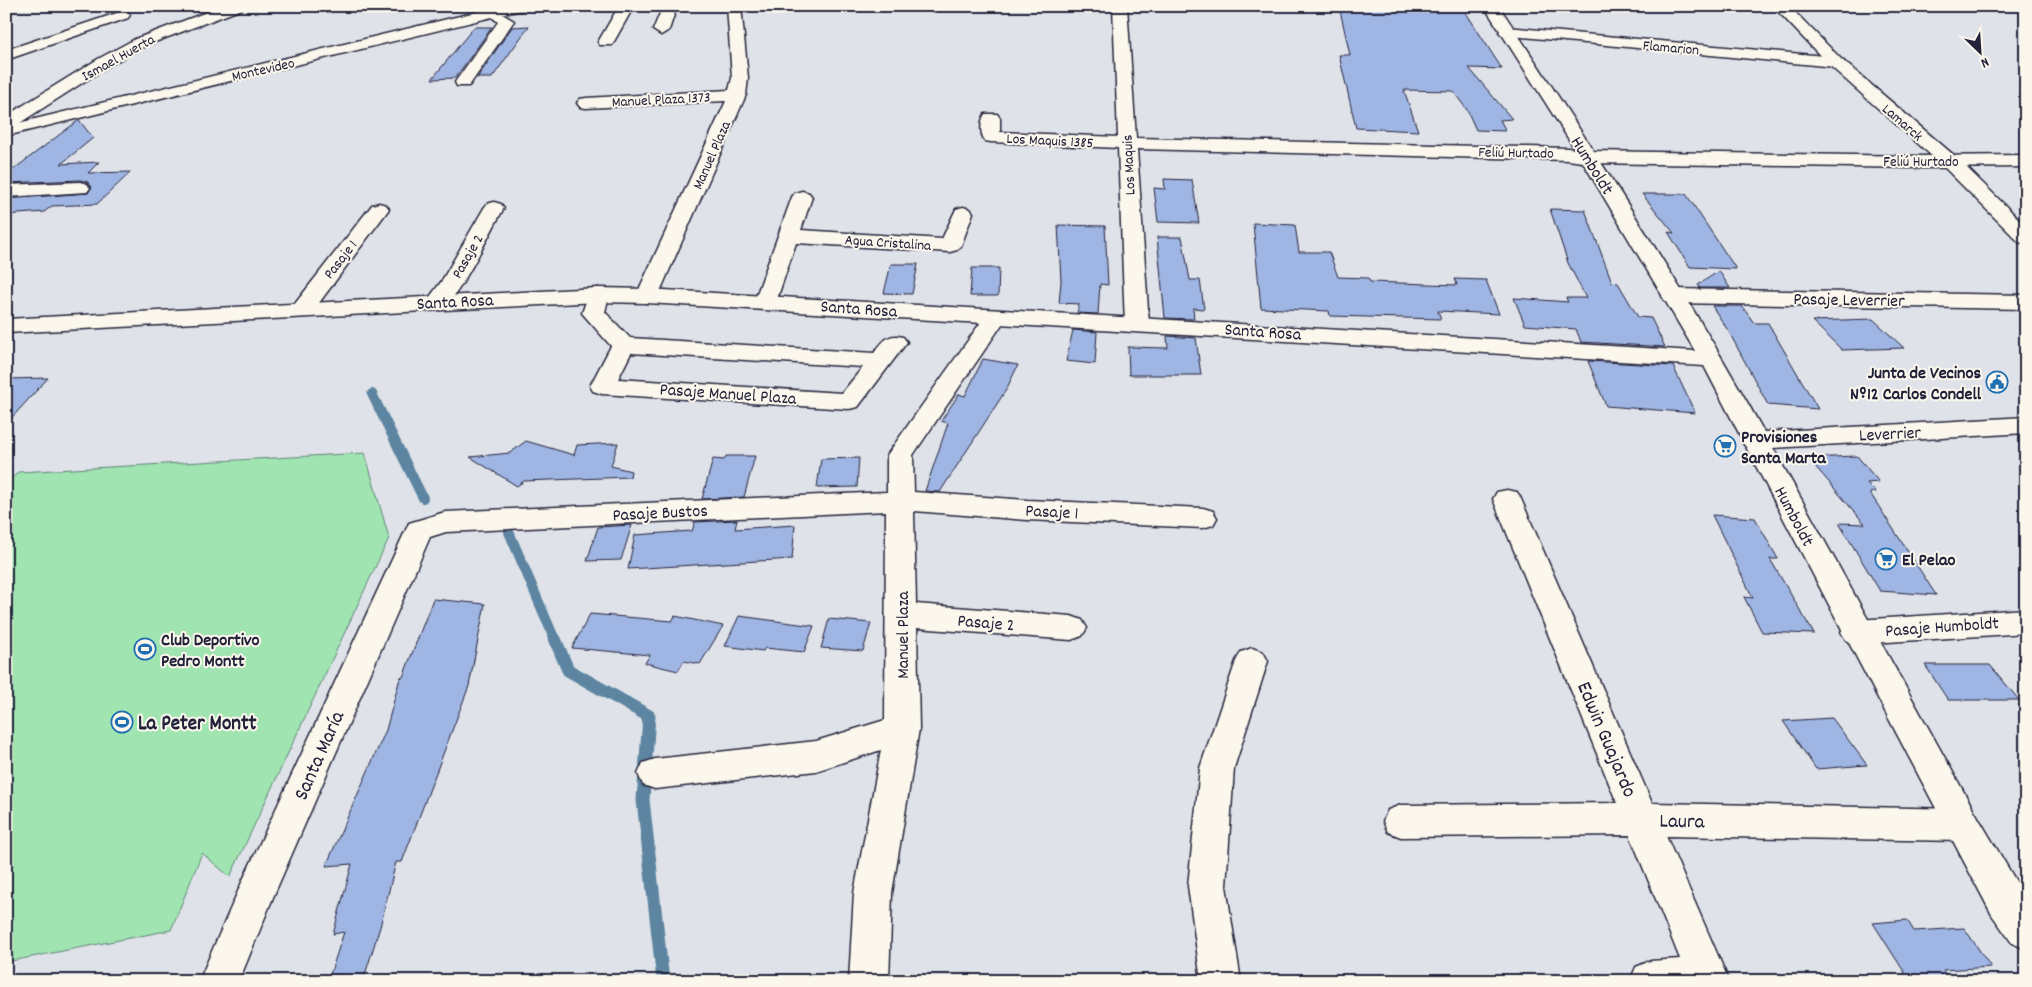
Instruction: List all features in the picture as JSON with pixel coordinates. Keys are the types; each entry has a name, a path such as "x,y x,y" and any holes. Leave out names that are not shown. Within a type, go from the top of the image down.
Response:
{"street":[{"name":"Ismael Huerta","path":"6,124 104,62 140,42 237,6"},
{"name":"Montevideo","path":"6,131 520,6"},
{"path":"606,42 627,6"},
{"path":"661,30 670,6"},
{"name":"Manuel Plaza","path":"647,296 737,95 740,78 734,6"},
{"name":"Los Maquis","path":"1120,6 1137,324"},
{"name":"Humboldt","path":"1491,6 1589,157 1712,359 1857,632 1963,825 2019,911"},
{"name":"Lamarck","path":"1780,6 1835,62 1949,161 2026,238"},
{"path":"463,82 506,21 494,13"},
{"path":"6,55 123,15"},
{"name":"Flamarion","path":"1507,32 1835,62"},
{"name":"Manuel Plaza 1373","path":"586,103 737,95"},
{"name":"Los Maquis 1385","path":"991,118 991,137 1126,143"},
{"name":"Feliú Hurtado","path":"1126,143 1568,154 1589,157 2026,161"},
{"path":"6,191 80,188"},
{"path":"765,302 790,236 802,197"},
{"name":"Pasaje 2","path":"437,302 451,284 494,208"},
{"name":"Pasaje 1","path":"302,310 379,209"},
{"name":"Agua Cristalina","path":"790,236 950,246 963,214"},
{"path":"598,295 593,313 623,345 880,361"},
{"name":"Santa Rosa","path":"6,326 598,295 765,302 1712,359"},
{"name":"Pasaje Leverrier","path":"1673,296 2026,302"},
{"name":"Manuel Plaza","path":"869,981 873,892 902,729 902,501 900,455 996,317"},
{"name":"Pasaje Manuel Plaza","path":"623,345 602,386 849,401 896,342"},
{"name":"Leverrier","path":"1754,440 2026,424"},
{"name":"Edwin Guajardo","path":"1507,498 1708,980"},
{"name":"Pasaje 1","path":"902,501 1028,510 1203,518"},
{"name":"Pasaje Bustos","path":"419,530 445,522 902,501"},
{"name":"Santa María","path":"219,981 255,895 419,530"},
{"name":"Pasaje 2","path":"902,615 1071,628"},
{"name":"Pasaje Humboldt","path":"1857,632 2026,621"},
{"path":"1220,981 1207,886 1217,768 1252,661"},
{"path":"656,774 816,756 902,729"},
{"name":"Laura","path":"1401,821 1642,819 1963,825"},
{"path":"1650,981 1708,980"}],"green space":[{"name":"La Peter Montt","path":"365,453 389,538 230,877 202,853 171,930 6,962 6,485 18,472"}],"building":[{"path":"1339,6 1463,8 1502,69 1469,68 1512,119 1500,120 1506,131 1476,130 1467,110 1453,91 1404,90 1418,131 1356,128 1339,55 1350,55"},
{"path":"529,26 492,78 477,78 512,27"},
{"path":"474,27 492,27 455,78 432,79"},
{"path":"79,120 93,138 61,164 99,162 88,173 131,172 97,204 52,206 44,212 6,215 6,199 88,193 92,187 88,182 80,180 6,183 6,175"},
{"path":"1164,179 1192,180 1199,223 1158,222 1154,188 1165,189"},
{"path":"1642,194 1686,194 1736,269 1690,267 1668,232 1674,233"},
{"path":"1550,209 1585,210 1612,282 1618,283 1638,317 1651,318 1665,347 1581,342 1576,329 1525,325 1514,298 1568,302 1566,298 1586,298 1568,263"},
{"path":"1253,223 1295,225 1299,252 1329,252 1338,277 1368,278 1370,282 1457,285 1455,279 1486,280 1499,314 1438,311 1441,319 1330,316 1329,311 1261,308"},
{"path":"1058,225 1105,226 1108,285 1100,284 1098,314 1077,313 1079,304 1059,303 1061,281"},
{"path":"1157,237 1182,237 1190,280 1200,280 1204,309 1193,308 1194,319 1165,318"},
{"path":"891,264 918,264 912,294 884,293"},
{"path":"972,268 999,268 998,296 970,296"},
{"path":"1719,271 1730,288 1700,288 1698,285"},
{"path":"1712,306 1742,306 1754,323 1768,323 1818,409 1768,405 1729,332"},
{"path":"1873,319 1904,348 1842,350 1812,321"},
{"path":"1073,330 1097,332 1095,364 1066,361"},
{"path":"1167,336 1196,338 1201,375 1129,375 1128,347 1168,348"},
{"path":"983,359 1018,365 1006,390 940,492 925,491 948,423 941,421 959,394 965,396"},
{"path":"1588,361 1673,366 1695,413 1606,406"},
{"path":"48,378 6,424 6,379"},
{"path":"526,441 574,455 577,445 618,443 611,466 631,471 630,477 524,481 517,486 470,457 510,453"},
{"path":"726,456 755,456 744,497 702,499 713,459 724,460"},
{"path":"1857,456 1879,482 1867,483 1876,492 1870,493 1936,595 1880,591 1839,523 1865,524 1808,458"},
{"path":"859,458 857,487 817,488 821,459"},
{"path":"1712,515 1755,518 1778,559 1770,559 1814,634 1762,632 1744,597 1753,598"},
{"path":"737,520 735,529 795,525 792,559 628,569 635,535 692,531 695,522"},
{"path":"632,525 621,560 587,561 598,527"},
{"path":"433,599 485,604 469,686 402,862 396,862 380,927 363,981 328,981 344,932 333,934 352,864 326,866 386,730 400,678 403,677"},
{"path":"590,614 672,621 675,616 723,626 700,664 684,661 678,671 645,663 650,655 572,648"},
{"path":"739,616 814,626 804,652 765,648 763,651 725,646"},
{"path":"829,619 871,623 863,651 821,648"},
{"path":"1925,665 1990,665 2019,700 1948,700"},
{"path":"1832,718 1867,765 1816,769 1783,721"},
{"path":"1907,920 1914,931 1964,928 1991,967 1943,970 1950,981 1910,981 1873,923"}],"waterway":[{"path":"372,394 423,498"},
{"path":"509,532 555,640"},
{"path":"555,639 568,670 649,716 643,800 663,981"}],"place":[{"name":"Junta de Vecinos Nº12 Carlos Condell","path":"1997,382"},
{"name":"Provisiones Santa Marta","path":"1725,446"},
{"name":"El Pelao","path":"1886,559"},
{"name":"Club Deportivo Pedro Montt","path":"145,649"},
{"name":"La Peter Montt","path":"122,722"}]}
